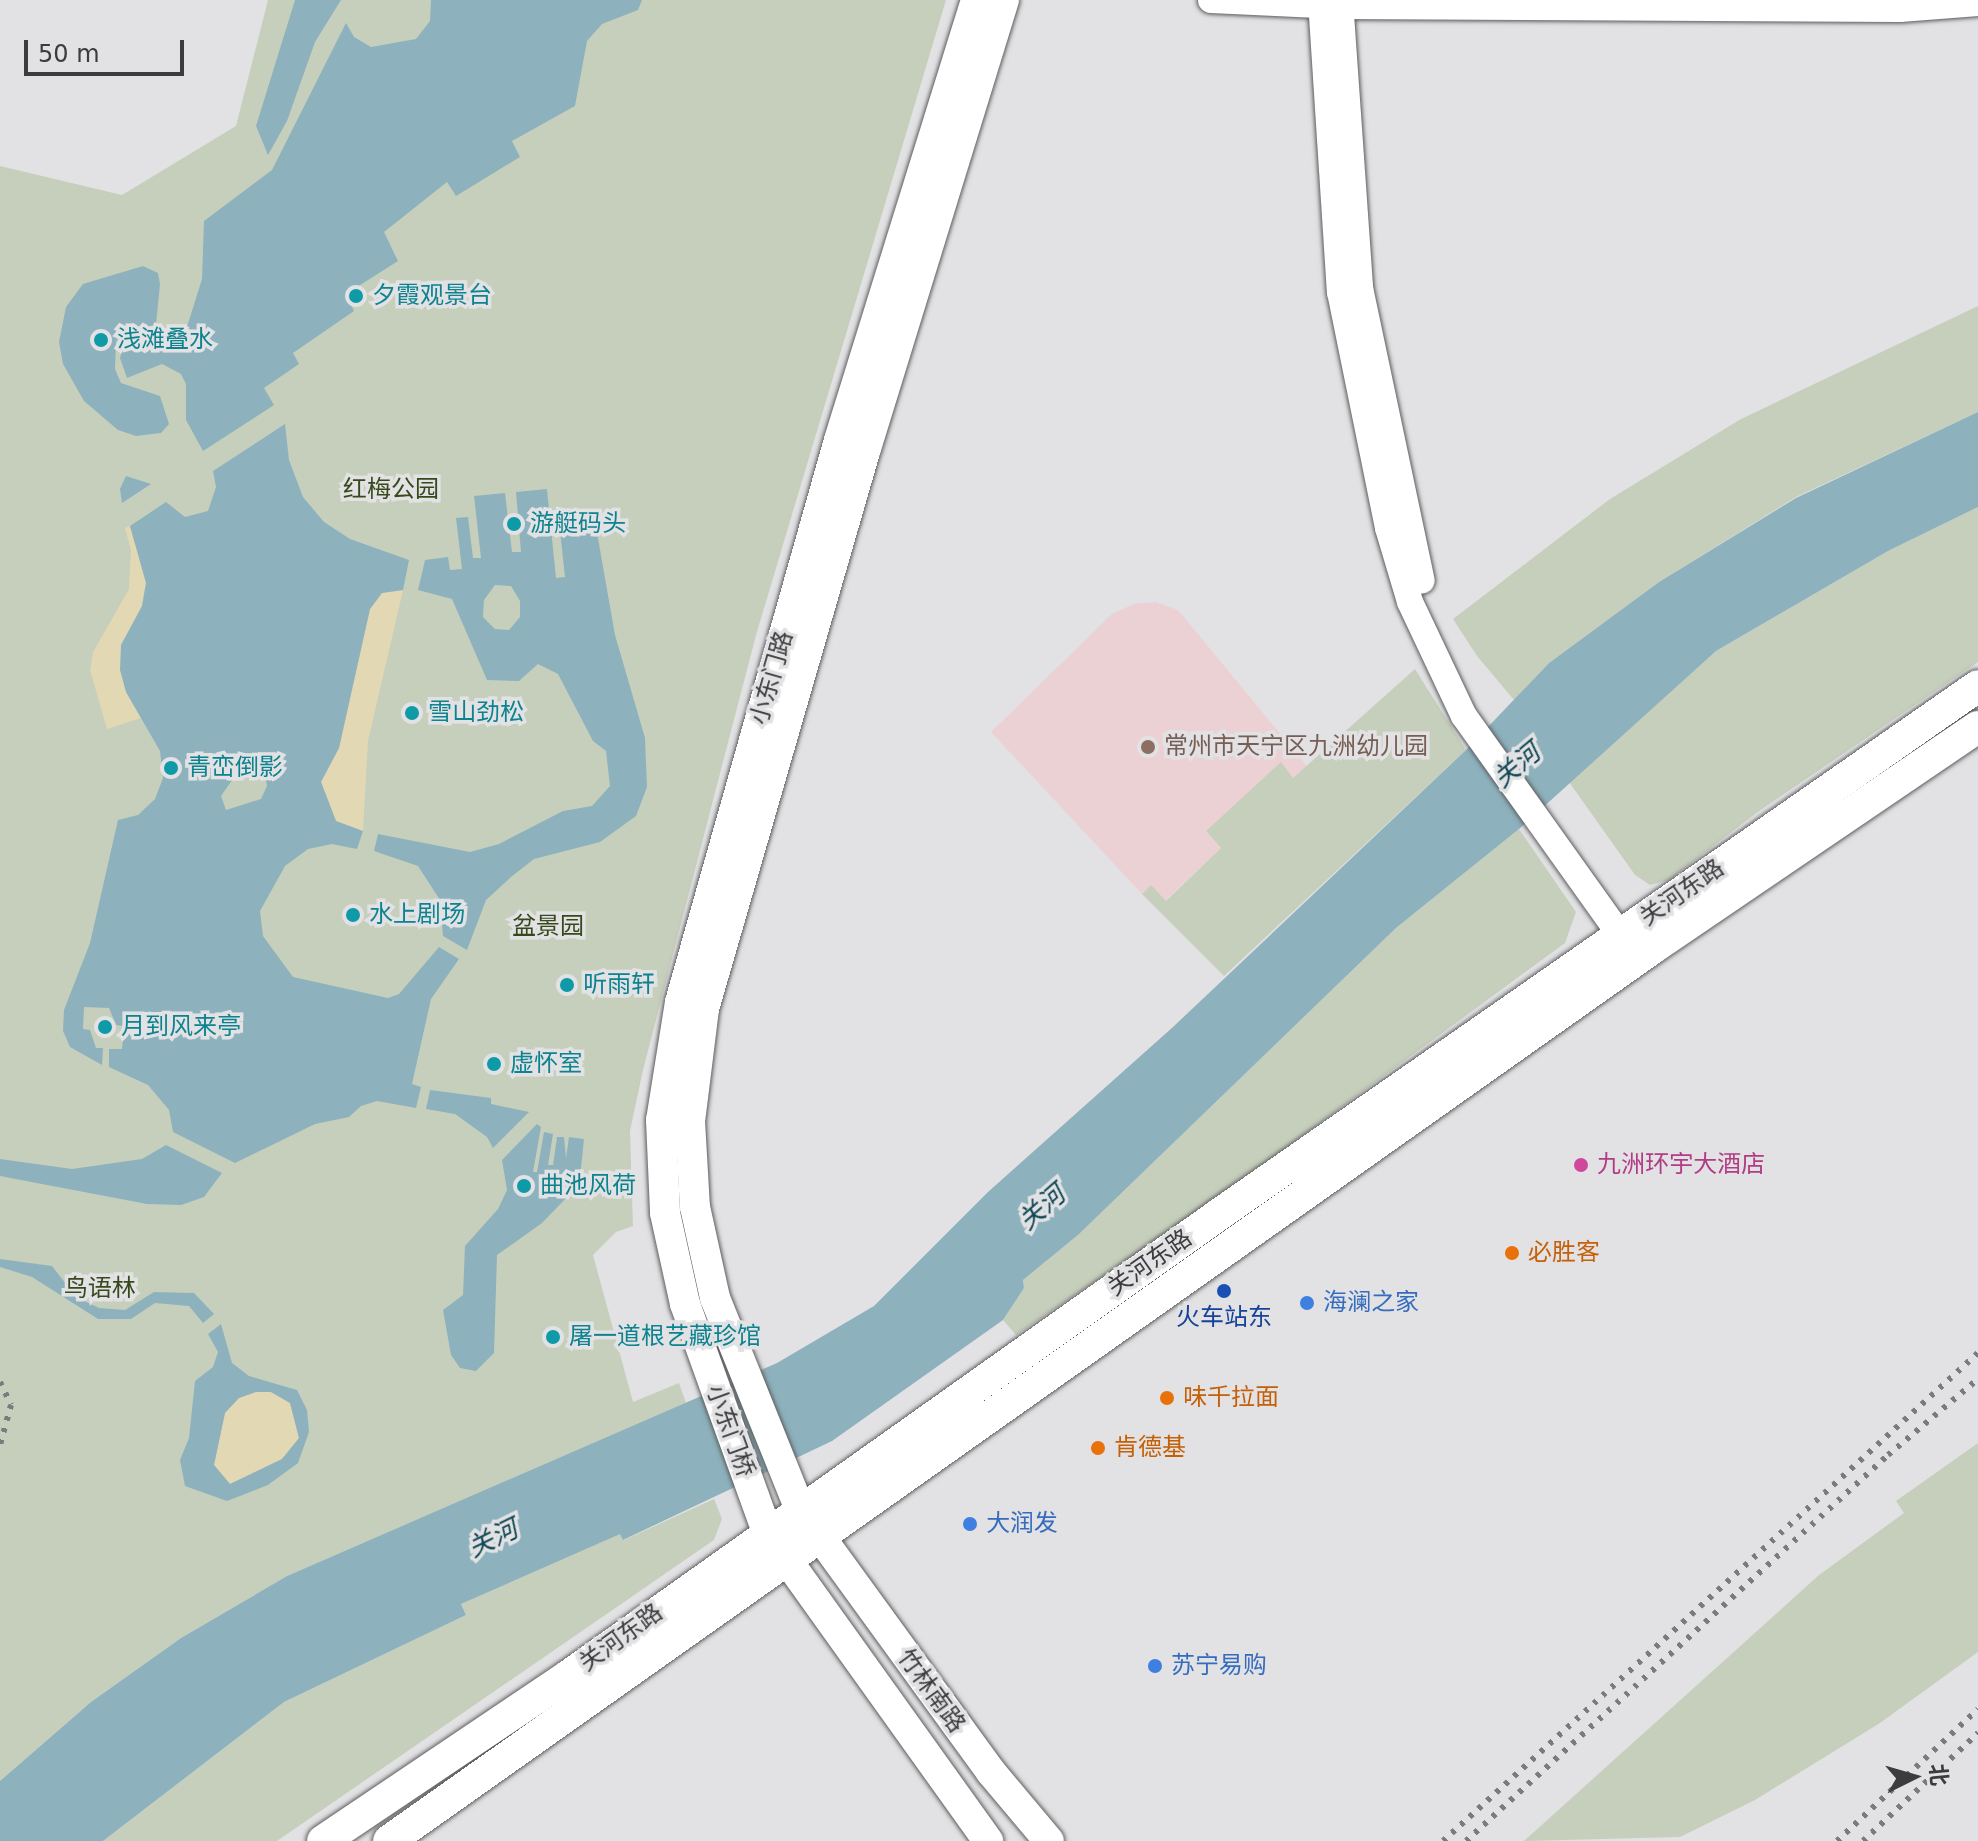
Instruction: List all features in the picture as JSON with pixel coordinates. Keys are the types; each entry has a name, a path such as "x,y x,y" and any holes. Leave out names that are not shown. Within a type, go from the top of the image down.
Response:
{"main road":[{"name":"小东门路","path":"707,1367 685,1304 665,1213 661,1120 680,1002 839,440 976,0"},
{"name":"小东门路","path":"739,1354 715,1298 695,1207 690,1121 704,1009 866,448 1004,0"},
{"name":"关河东路","path":"389,1841 784,1562 1636,942 1978,686"},
{"name":"关河东路","path":"323,1841 567,1677 800,1509 1636,942 1978,727"},
{"name":"小东门桥","path":"739,1354 800,1509"},
{"name":"小东门桥","path":"707,1367 767,1532"},
{"path":"800,1509 818,1537"},
{"path":"767,1532 784,1562"},
{"name":"竹林南路","path":"818,1537 1049,1841"},
{"name":"竹林南路","path":"784,1562 988,1841"}],"street":[{"path":"1211,0 1900,9 1978,3"},
{"path":"1331,3 1342,305 1388,528 1410,602 1470,710 1547,812 1636,942"}],"shaded area":[{"name":"常州市天宁区九洲幼儿园","path":"1156,602 1178,610 1307,766 1293,778 1281,763 1206,831 1221,848 1165,901 1151,886 1142,894 991,732 1112,614 1134,604"}],"green space":[{"name":"红梅公园","path":"268,0 946,0 756,635 643,1070 630,1131 633,1226 616,1232 593,1255 633,1402 679,1383 686,1403 287,1576 181,1638 91,1702 0,1781 0,166 122,195 236,126"},
{"path":"1978,306 1978,412 1796,497 1659,582 1549,663 1514,700 1477,656 1453,619 1610,499 1741,419"},
{"path":"1978,507 1978,662 1759,811 1669,880 1650,885 1635,875 1569,782 1716,651 1888,551"},
{"path":"1415,669 1466,750 1224,976 1142,894 1151,885 1166,901 1221,848 1206,831 1281,762 1293,778"},
{"path":"1519,829 1576,912 1565,943 1224,1193 1016,1335 1003,1320 1024,1288 1023,1280 1078,1235 1396,928"},
{"path":"1978,1443 1978,1652 1880,1723 1755,1800 1680,1837 1524,1841 1819,1575 1904,1513 1896,1501"},
{"path":"714,1499 722,1519 714,1540 277,1841 103,1841 284,1702 466,1615 461,1604 620,1533 624,1540"}],"sand":[{"path":"130,526 146,583 142,606 121,645 126,692 141,718 107,729 90,670 93,652 129,589 131,550 125,528"},
{"path":"403,590 368,741 363,831 336,821 321,782 339,748 370,609 382,593"},
{"path":"256,1392 271,1392 290,1403 299,1438 282,1459 230,1484 214,1465 225,1412 239,1398"}],"water":[{"path":"295,0 341,0 315,42 287,121 268,155 256,126"},
{"path":"431,0 642,0 638,10 602,24 587,41 575,106 512,141 520,157 456,196 447,182 384,232 398,261 346,294 354,311 293,353 299,364 264,388 274,405 203,451 186,420 186,384 181,374 162,364 127,378 120,358 124,342 137,331 170,343 186,330 202,279 204,221 272,170 346,23 354,37 371,47 416,39 430,21"},
{"path":"143,266 158,273 160,284 156,325 123,330 116,342 115,369 121,383 160,396 169,424 161,433 136,436 118,430 84,401 63,364 59,342 66,307 83,284"},
{"name":"关河","path":"1978,412 1978,507 1888,551 1716,651 1519,829 1396,928 1078,1235 1023,1280 1024,1288 1003,1320 832,1441 623,1540 620,1534 461,1604 466,1615 284,1702 103,1841 0,1841 0,1781 91,1702 181,1638 287,1576 777,1363 874,1306 988,1192 1173,1027 1466,750 1549,663 1659,582 1796,498"},
{"path":"285,424 289,460 303,497 324,522 350,539 409,560 403,590 382,593 370,609 339,748 321,782 336,821 363,831 357,849 332,844 308,849 285,866 260,911 263,936 293,977 388,998 399,994 439,947 459,959 431,999 412,1084 421,1087 416,1108 377,1101 361,1106 349,1117 315,1124 235,1163 173,1132 169,1110 148,1085 109,1067 109,1049 122,1049 124,1026 116,1025 109,1008 84,1007 83,1029 90,1030 96,1048 103,1048 102,1065 70,1047 63,1031 64,1010 90,943 118,820 138,815 155,799 163,778 160,751 126,692 120,670 121,645 142,606 146,583 130,526 166,502 185,517 208,511 216,487 213,471","holes":["244,763 263,764 267,786 261,799 226,810 221,796"]},
{"path":"126,476 151,484 122,503 120,489"},
{"path":"547,489 556,578 565,577 560,531 596,527 615,635 645,738 647,787 636,816 600,842 534,859 511,877 486,900 467,950 443,936 440,900 418,866 374,851 378,834 470,852 499,844 563,811 592,806 610,786 606,751 593,741 558,674 538,664 519,681 487,680 452,599 418,590 425,560 448,557 450,570 462,569 456,518 468,517 473,558 481,558 474,496 505,493 512,552 521,552 516,492","holes":["495,585 511,586 520,601 520,617 509,630 495,629 483,617 484,600"]},
{"path":"430,1090 491,1098 491,1104 529,1112 493,1148 487,1137 455,1114 426,1109"},
{"path":"537,1124 541,1127 533,1172 537,1172 544,1132 553,1134 548,1165 553,1165 557,1137 564,1137 566,1158 569,1137 584,1139 581,1168 571,1193 542,1223 497,1255 494,1353 476,1371 460,1368 451,1355 443,1310 463,1295 465,1246 498,1209 507,1190 502,1160"},
{"path":"166,1145 222,1173 204,1197 181,1205 147,1204 0,1176 0,1159 72,1169 142,1159"},
{"path":"0,1259 52,1266 76,1297 99,1308 125,1310 154,1292 194,1293 214,1314 203,1323 189,1306 155,1303 131,1319 98,1319 32,1277 0,1267"},
{"path":"221,1324 232,1363 249,1376 297,1390 307,1410 309,1432 298,1463 268,1485 227,1501 185,1486 180,1460 189,1438 195,1381 213,1367 218,1352 208,1334","holes":["256,1392 271,1392 290,1403 299,1438 282,1459 230,1484 214,1465 225,1413 239,1398"]}],"railway":[{"path":"1443,1841 1978,1353"},
{"path":"1466,1841 1888,1455 1978,1379"},
{"path":"0,1382 11,1405 0,1445"},
{"path":"1837,1841 1978,1709"},
{"path":"1863,1841 1978,1733"}],"place":[{"name":"夕霞观景台","path":"356,296"},
{"name":"浅滩叠水","path":"101,340"},
{"name":"游艇码头","path":"514,524"},
{"name":"雪山劲松","path":"412,713"},
{"name":"常州市天宁区九洲幼儿园","path":"1148,747"},
{"name":"青峦倒影","path":"171,768"},
{"name":"水上剧场","path":"353,915"},
{"name":"听雨轩","path":"567,985"},
{"name":"月到风来亭","path":"105,1027"},
{"name":"虚怀室","path":"494,1064"},
{"name":"九洲环宇大酒店","path":"1581,1165"},
{"name":"曲池风荷","path":"524,1186"},
{"name":"必胜客","path":"1512,1253"},
{"name":"火车站东","path":"1224,1291"},
{"name":"海澜之家","path":"1307,1303"},
{"name":"屠一道根艺藏珍馆","path":"553,1337"},
{"name":"味千拉面","path":"1167,1398"},
{"name":"肯德基","path":"1098,1448"},
{"name":"大润发","path":"970,1524"},
{"name":"苏宁易购","path":"1155,1666"}],"park label":[{"name":"盆景园","path":"548,927"},
{"name":"鸟语林","path":"100,1289"}]}
